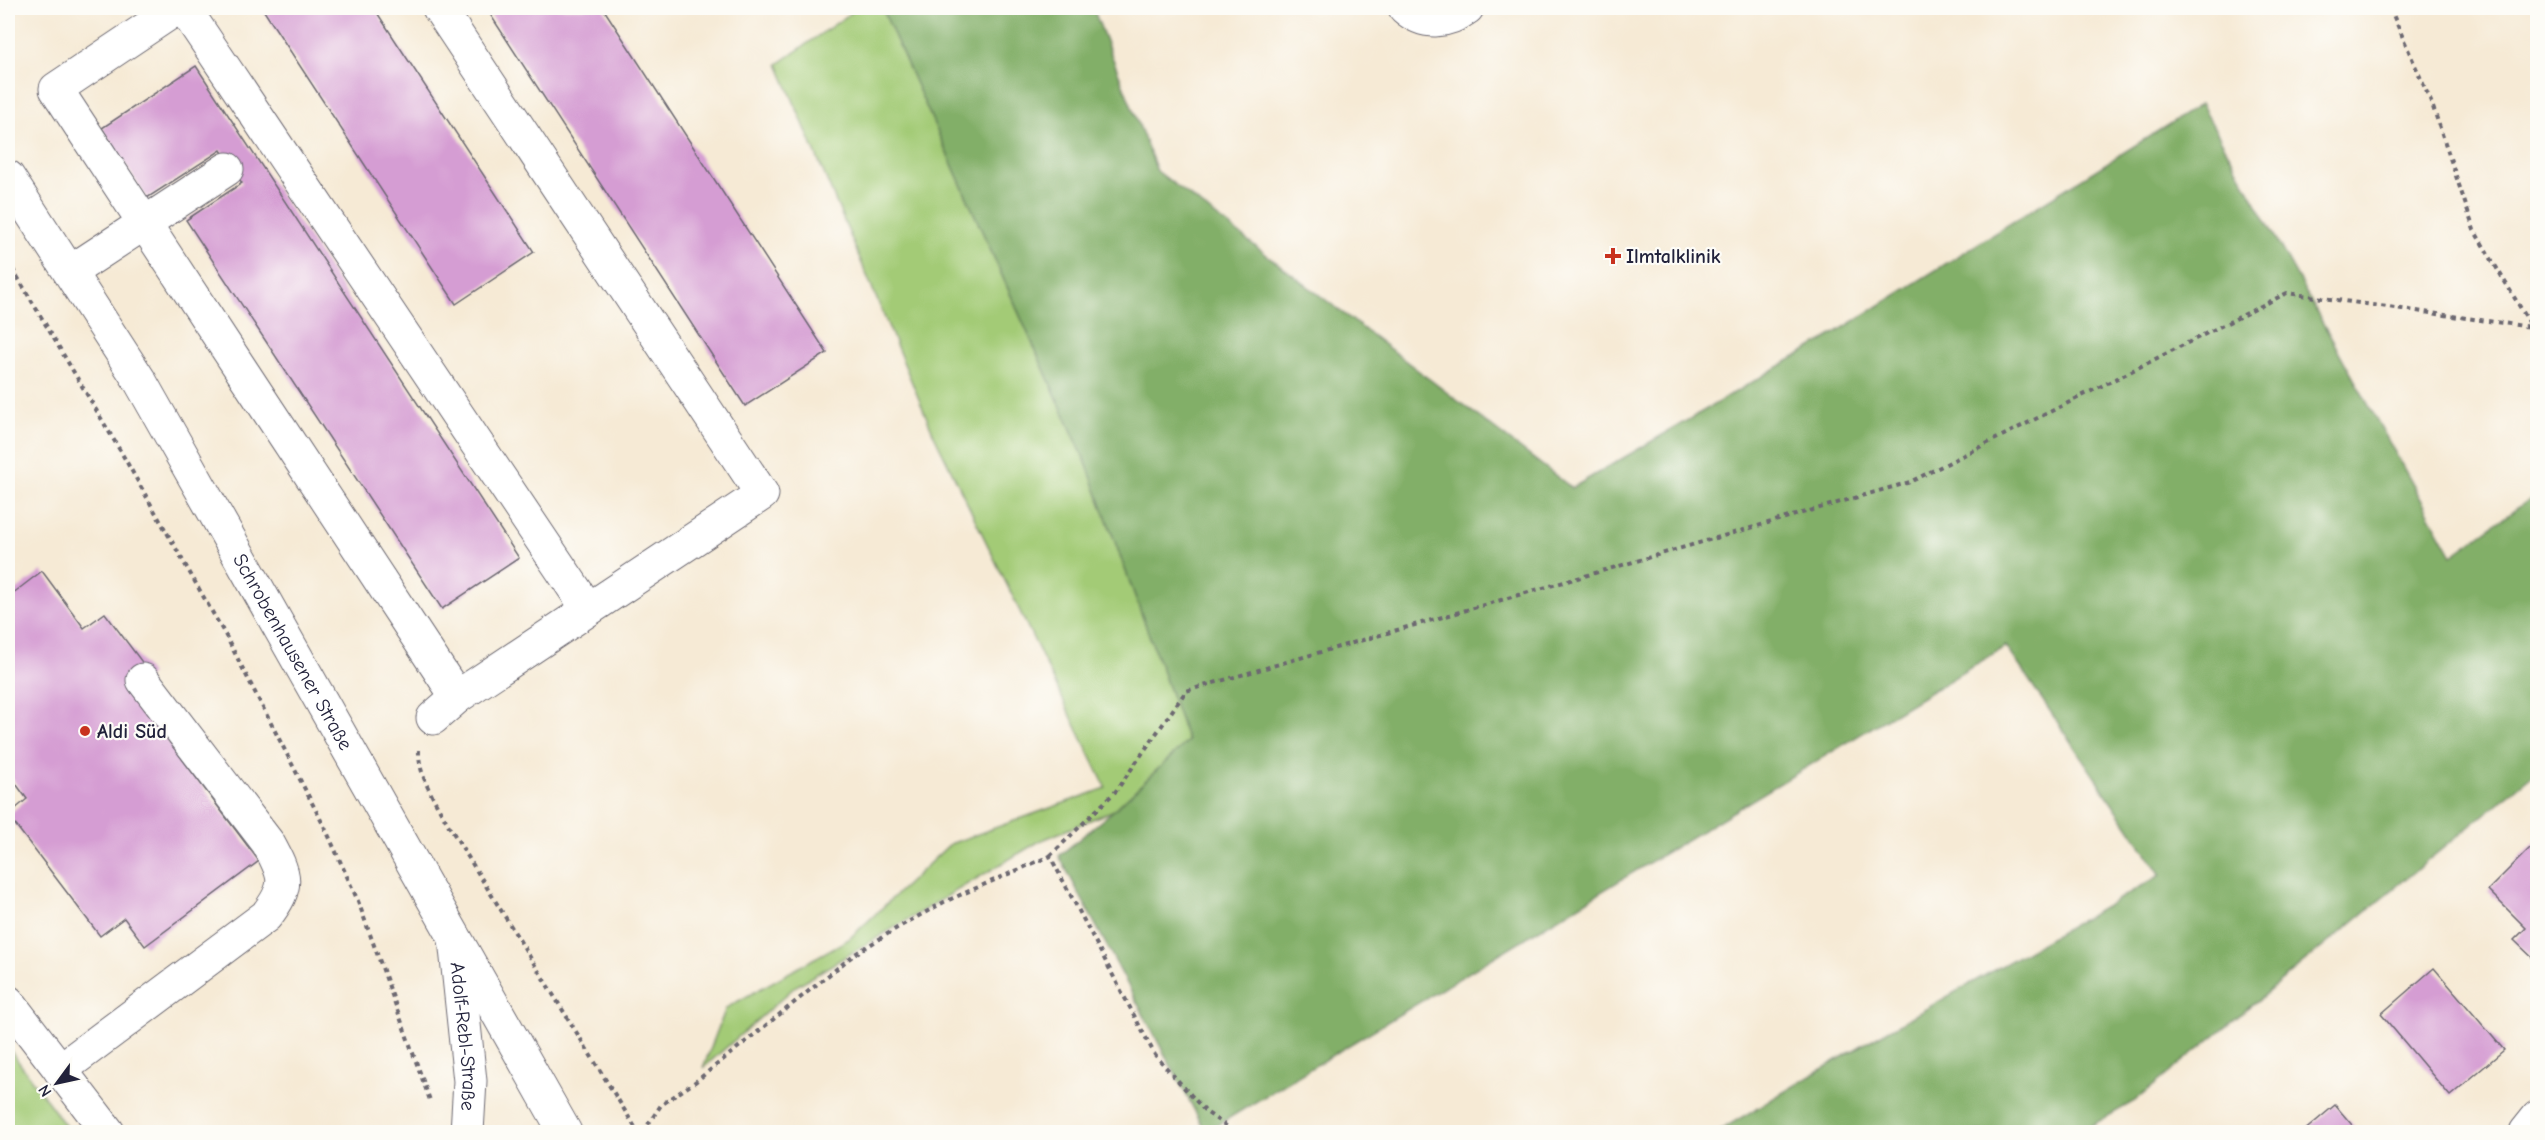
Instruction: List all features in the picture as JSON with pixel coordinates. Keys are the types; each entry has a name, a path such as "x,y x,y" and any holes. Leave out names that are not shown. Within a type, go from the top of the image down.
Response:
{"main road":[{"path":"177,8 56,89 144,225 445,708 588,609 762,494 439,8"},
{"path":"184,8 588,609"},
{"path":"1405,8 1413,14 1431,20 1447,18 1467,8"},
{"path":"70,272 227,169"},
{"name":"Schrobenhausener Straße","path":"8,177 140,381 455,939 555,1129"},
{"path":"60,1070 266,916 284,888 280,866 268,843 143,680"},
{"name":"Adolf-Rebl-Straße","path":"455,939 470,1081 468,1124"},
{"path":"8,1002 108,1132"},
{"path":"2526,1132 2538,1117"}],"path":[{"path":"2390,8 2432,104 2474,230 2538,336"},
{"path":"8,261 227,638 327,832 358,901 434,1113 468,1124"},
{"path":"643,1132 661,1105 695,1082 855,954 944,902 1050,856 1116,791 1186,691 1910,482 2287,293 2531,327"},
{"path":"445,708 420,740 419,760 425,781 449,826 638,1132"},
{"path":"1050,856 1155,1055 1206,1113 1232,1130"}],"green space":[{"path":"858,8 882,8 1087,465 1188,741 1114,810 1040,841 796,986 703,1068 726,1008 849,939 950,844 1106,788 934,435 778,64"},
{"path":"882,8 1093,8 1157,171 1572,488 1824,340 2201,104 2452,555 2537,494 2537,771 2135,1101 2080,1132 1717,1132 1864,1044 2161,875 2006,646 1206,1132 1059,856 1114,810 1188,741 1087,465"},
{"path":"8,1049 10,1050 70,1132 8,1132"}],"building":[{"path":"262,8 374,8 534,252 456,304"},
{"path":"486,8 603,8 827,353 745,406"},
{"path":"196,66 519,558 442,609 186,220 242,183 221,150 147,198 102,128"},
{"name":"Aldi Süd","path":"42,571 84,628 105,613 151,674 130,690 259,861 145,946 124,918 100,936 8,815 27,799 8,773 8,597"},
{"path":"2538,840 2538,963 2514,940 2526,928 2488,890"},
{"path":"2434,968 2504,1050 2450,1096 2381,1014"},
{"path":"2335,1105 2358,1132 2303,1132"}],"place":[{"name":"Ilmtalklinik","path":"1613,256"},
{"name":"Aldi Süd","path":"85,731"}]}
